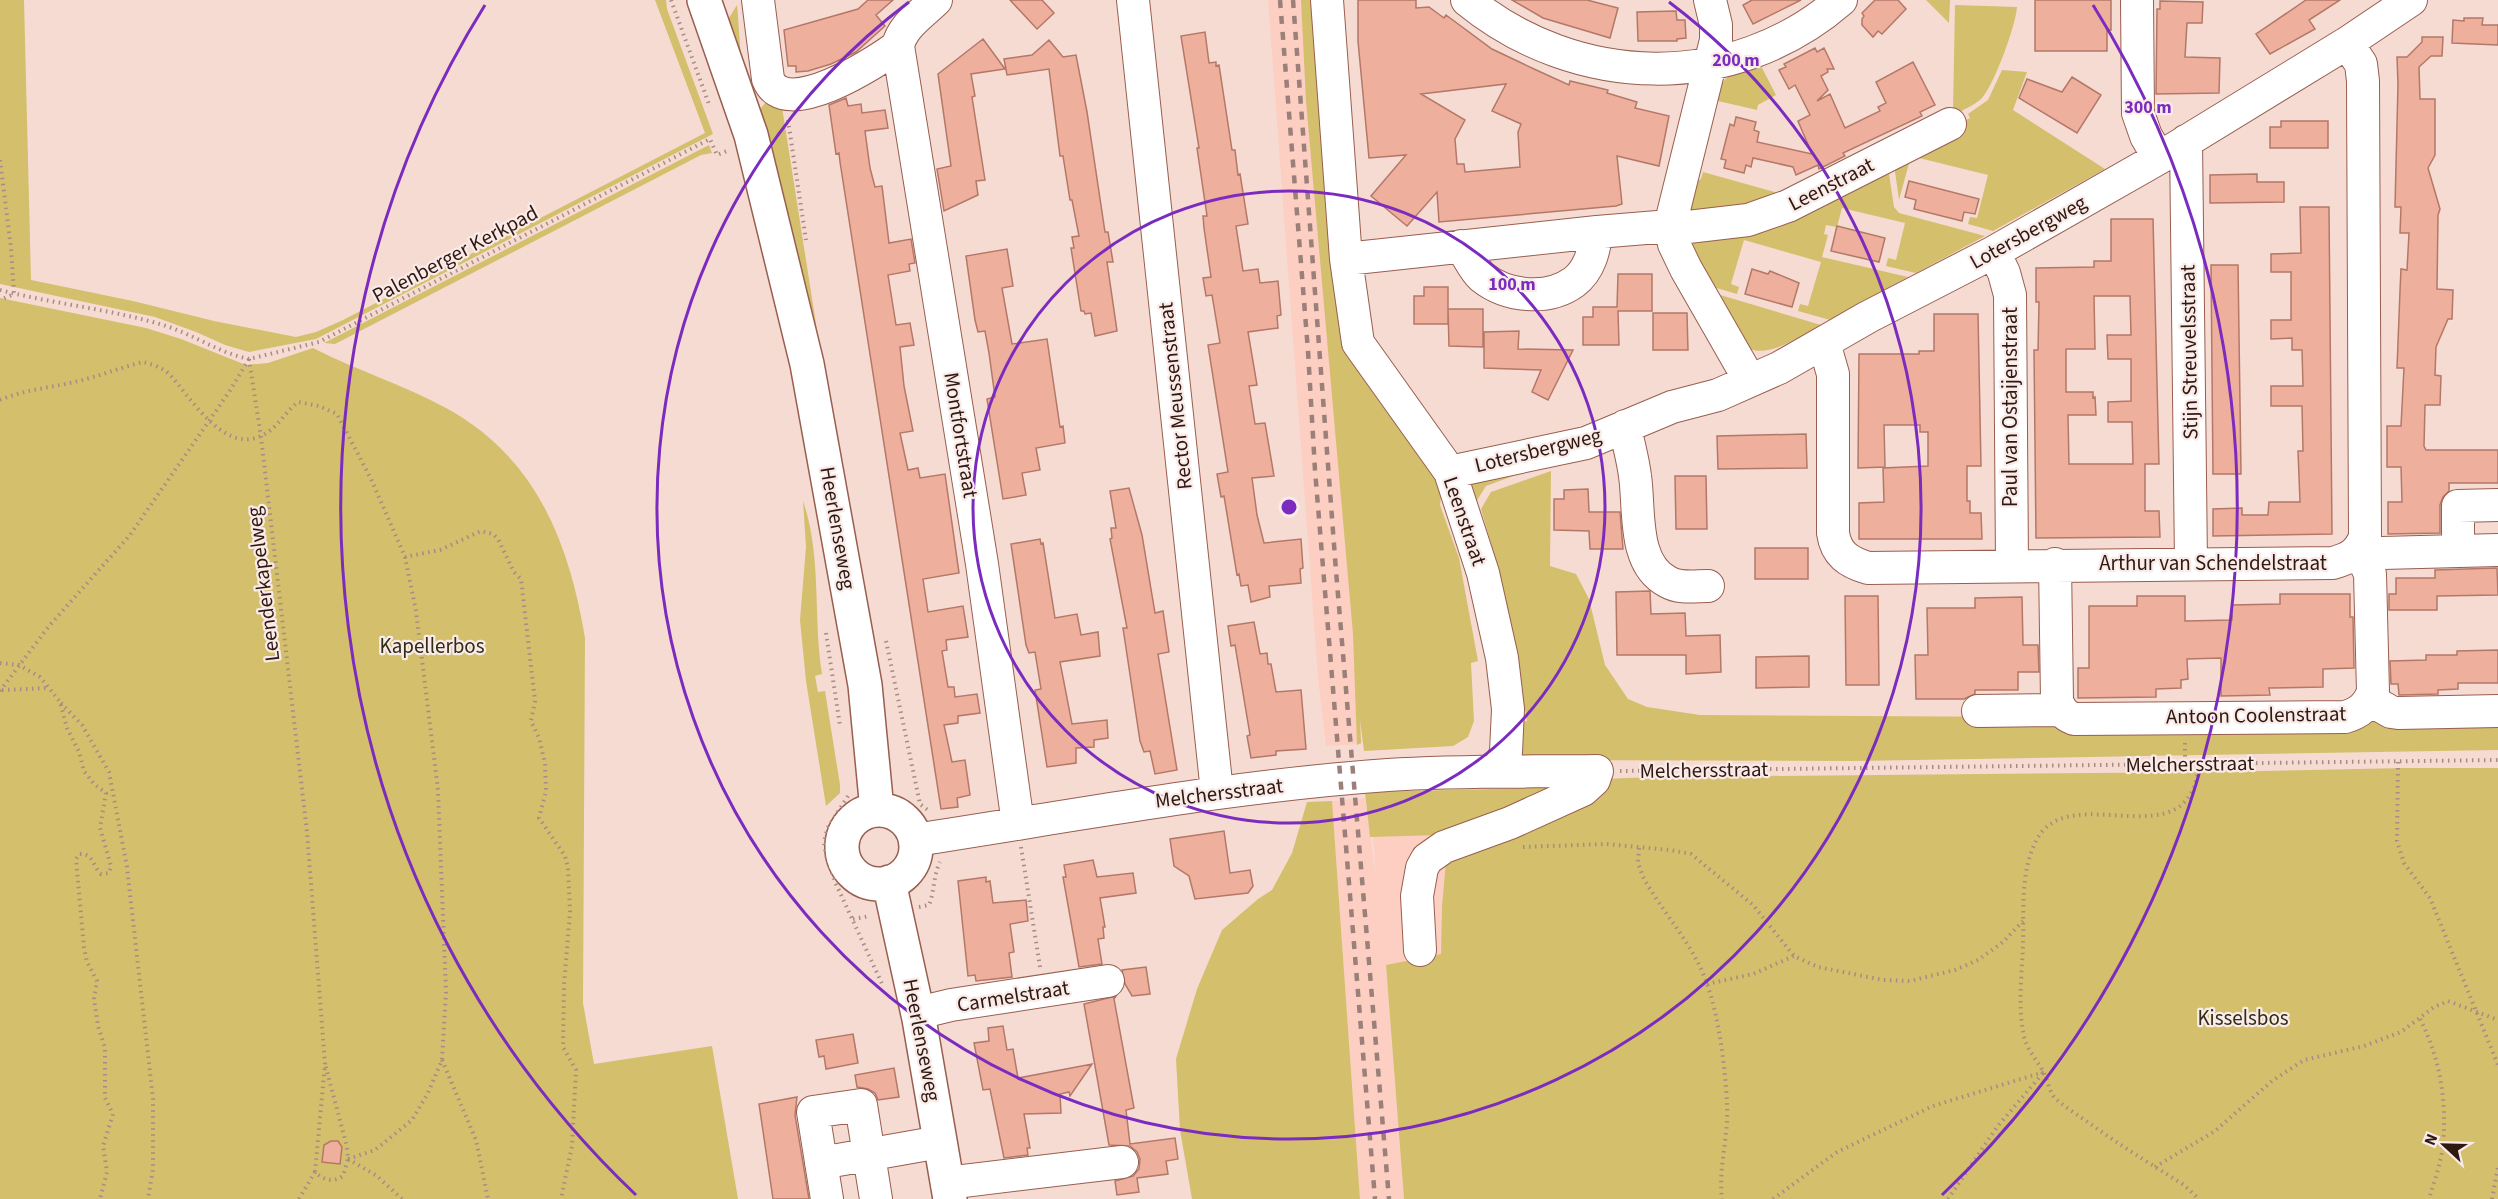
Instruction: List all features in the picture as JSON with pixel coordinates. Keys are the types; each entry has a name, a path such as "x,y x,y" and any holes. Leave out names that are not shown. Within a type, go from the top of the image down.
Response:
{"main road":[{"name":"Heerlenseweg","path":"683,0 735,142 779,250"},
{"name":"Heerlenseweg","path":"704,0 751,135 814,396 849,583 865,685 877,810"},
{"path":"877,810 902,818 913,832 931,838 899,878 879,884 859,878 851,872 843,853 843,843 850,824 867,812 877,810"},
{"name":"Heerlenseweg","path":"889,882 918,1013 948,1191"}],"street":[{"path":"758,0 768,79 771,88 784,96 797,96 822,88 875,63 898,46 900,36 905,29 936,0"},
{"name":"Rector Meussenstraat","path":"1132,0 1218,792"},
{"name":"Leenstraat","path":"1327,0 1346,260 1358,343 1450,472 1483,573 1502,658 1508,710 1506,752 1501,764 1494,771"},
{"path":"1467,0 1504,27 1528,40 1580,60 1634,69 1662,69 1710,63 1741,56 1781,40 1810,23 1841,0"},
{"path":"1710,0 1717,32 1670,226 1674,244 1686,269 1749,379"},
{"path":"2137,0 2138,113 2146,136 2159,158"},
{"name":"Lotersbergweg","path":"1450,472 1586,442 1672,407 1718,395 1749,379 1779,368 1868,317 1994,252 2159,158 2347,43 2411,0"},
{"path":"2347,43 2361,64 2363,81 2365,537 2360,551 2382,553 2498,550"},
{"name":"Montfortstraat","path":"898,46 982,564 1018,824"},
{"name":"Leenstraat","path":"1346,260 1598,232 1670,226 1688,227 1733,222 1765,215 1788,206 1950,124"},
{"name":"Stijn Streuvelsstraat","path":"2186,141 2192,563"},
{"path":"1461,246 1480,275 1495,286 1536,295 1558,291 1575,281 1588,266 1598,232"},
{"name":"Paul van Ostaijenstraat","path":"1994,252 2004,273 2010,295 2012,565"},
{"name":"Arthur van Schendelstraat","path":"1824,343 1833,374 1832,526 1834,542 1841,555 1853,564 1868,568 2055,564 2333,563 2350,558 2360,551"},
{"name":"Lotersbergweg","path":"1625,426 1635,476 1641,538 1649,563 1665,581 1679,587 1708,586"},
{"path":"2458,550 2458,506 2498,505"},
{"name":"Antoon Coolenstraat","path":"1978,711 2060,710 2074,719 2345,717 2360,711 2370,700 2373,683 2370,574 2360,551"},
{"path":"2055,564 2057,700 2060,710"},
{"path":"2370,700 2391,712 2398,713 2498,711"},
{"path":"1420,950 1417,896 1420,875 1427,859 1444,847 1510,823 1584,789 1594,780 1597,771"},
{"name":"Melchersstraat","path":"931,838 1218,792 1389,774 1597,771"},
{"name":"Carmelstraat","path":"918,1013 951,1005 1108,981"},
{"path":"827,1199 811,1099 861,1105 876,1199"},
{"path":"821,1163 940,1142"},
{"path":"948,1191 1122,1162"}],"path":[{"path":"671,0 712,110"},
{"name":"Palenberger Kerkpad","path":"249,359 319,342 710,139 717,155 727,152 723,141"},
{"path":"0,160 14,294"},
{"path":"0,290 135,317 186,333 230,354 249,359 130,535 49,626 1,690"},
{"path":"0,300 14,294"},
{"name":"Leenderkapelweg","path":"249,359 261,437 307,832 325,1064"},
{"path":"0,400 21,391 44,389 106,375 142,362 153,364 167,372 209,421 226,433 246,439 261,437 282,421 290,408 298,402 319,406 337,414 371,479 405,557 416,610 438,790 443,882 442,954 446,992 442,1060 428,1093 412,1120 375,1150 348,1159"},
{"path":"405,557 440,550 481,531 493,534 498,539 514,572 520,579 534,700 531,721 539,738 546,772 546,791 539,818 565,856 568,868 570,912 564,985 563,1047 576,1070 572,1146 561,1199"},
{"path":"0,663 19,665 40,677 82,725 109,772 127,867 153,1099 153,1169 148,1199"},
{"path":"1,690 49,688"},
{"path":"60,702 67,728 79,752 84,771 94,784 106,793 107,798 100,816 100,828 111,866 109,873 101,874 96,870 92,857 86,854 79,854 76,859 84,948 87,962 97,981 94,999 98,1026 105,1048 105,1098 113,1114 104,1146 107,1172 100,1199"},
{"name":"Melchersstraat","path":"1597,771 2498,760"},
{"path":"2398,762 2397,841 2404,863 2430,898 2498,1066"},
{"path":"2199,763 2198,780 2194,792 2181,806 2170,813 2153,816 2078,815 2046,829 2037,839 2027,870 2022,1031 2028,1051 2044,1072 2054,1098 2184,1185 2199,1199"},
{"path":"913,775 920,804 940,820 931,838"},
{"path":"849,792 827,829 824,843 829,868 860,932"},
{"path":"1018,824 1044,991"},
{"path":"1514,847 1606,844 1691,854 1754,905 1794,956 1818,967 1883,980 1910,981 1955,970 1978,960 2003,942 2024,921"},
{"path":"1639,848 1638,863 1642,877 1698,962 1707,984 1720,1043 1727,1105 1722,1199"},
{"path":"1707,984 1753,974 1794,956"},
{"path":"2155,1167 2216,1131 2272,1081 2304,1060 2364,1046 2401,1032 2434,1007 2448,1001 2479,1015 2498,1020"},
{"path":"2420,1019 2433,1045 2443,1092 2443,1146 2430,1199"},
{"path":"442,1060 476,1140 488,1199"},
{"path":"315,1172 327,1180 336,1180 343,1176 348,1159 345,1136 325,1064"},
{"path":"299,1199 315,1172 325,1064"},
{"path":"1773,1199 1837,1152 1933,1106 2044,1072"},
{"path":"1948,1199 1997,1127 2044,1072"},
{"path":"348,1159 377,1176 402,1199"},
{"path":"2492,1199 2498,1167"}],"shaded area":[{"path":"1268,0 1306,0 1362,744 1326,746 1318,678"},
{"path":"1365,798 1376,876 1373,836 1442,835 1447,850 1441,954 1386,965 1404,1199 1360,1199 1332,801"}],"green space":[{"path":"0,0 24,0 31,280 296,337 316,332 343,320 705,133 655,0 666,0 667,9 713,134 316,339 249,352 225,345 155,317 0,284"},
{"path":"1301,0 1318,0 1337,306 1343,336 1415,450 1437,472 1442,490 1440,505 1459,558 1478,661 1471,663 1474,721 1468,737 1453,746 1364,751 1360,720 1361,743 1357,745 1353,634 1306,101"},
{"path":"1926,0 1950,0 1949,23"},
{"path":"737,5 742,60 748,89 760,109 769,99 782,107 835,445 720,23 729,18"},
{"path":"1955,5 2017,7 2004,54 1987,91 1973,105 1958,113 1953,111"},
{"path":"1749,63 1757,67 1761,66 1776,95 1758,105 1757,110 1718,101 1715,93 1722,83"},
{"path":"2002,70 2027,72 2013,110 2105,169 1993,231 1968,224 1970,217 1977,218 1988,175 1911,156 1899,200 1893,157 1970,118 1968,114 1988,100"},
{"path":"709,145 712,153 701,155 335,344 324,343"},
{"path":"1887,161 1894,207 1899,213 1985,236 1916,273 1886,266 1888,258 1896,260 1905,223 1842,208 1837,227 1826,225 1824,234 1828,235 1822,257 1908,277 1830,320 1798,311 1800,304 1808,306 1821,262 1744,240 1731,284 1739,287 1737,294 1713,287 1689,242"},
{"path":"1703,172 1782,194 1789,199 1688,221 1695,183 1701,179"},
{"path":"1717,294 1821,325 1785,344 1757,351 1748,348"},
{"name":"Kapellerbos","path":"0,298 146,328 181,339 246,365 268,363 313,348 446,408 477,428 503,451 525,477 543,505 558,536 569,568 585,638 583,1003 594,1064 712,1046 738,1199 0,1199"},
{"path":"1548,463 1486,486 1476,502 1468,481"},
{"path":"1551,471 1550,566 1576,574 1589,599 1605,665 1628,699 1647,707 1700,715 2359,719 2498,717 2498,750 1854,761 1522,760 1520,722 1527,721 1499,572 1481,509 1491,492"},
{"path":"803,501 813,543 815,565 822,674 815,676 818,692 825,691 840,785 840,793 826,806 806,681 800,620 806,547"},
{"name":"Kisselsbos","path":"2498,768 2498,1199 1404,1199 1386,965 1441,954 1447,850 1441,835 1370,837 1365,792 1573,787 1604,779 1653,777"},
{"path":"1332,801 1360,1199 1192,1199 1180,1130 1176,1059 1197,989 1222,930 1272,890 1292,853 1307,802"}],"building":[{"path":"868,0 893,0 876,15 885,26 856,52 831,64 808,71 796,72 796,66 788,66 784,30 858,9"},
{"path":"1010,0 1042,0 1054,13 1037,29"},
{"path":"1358,0 1416,0 1416,8 1429,7 1444,18 1446,15 1492,49 1534,69 1569,85 1570,81 1608,90 1607,93 1637,102 1635,108 1669,116 1659,166 1617,156 1622,204 1616,206 1439,222 1437,192 1407,226 1371,196 1406,155 1369,158 1358,41","holes":["1506,84 1492,111 1521,124 1518,132 1520,167 1465,172 1464,164 1457,164 1455,139 1465,120 1421,94"]},
{"path":"1512,0 1587,0 1618,8 1610,38 1543,18"},
{"path":"1752,0 1801,0 1753,24 1743,5"},
{"path":"1875,0 1898,0 1906,9 1882,34 1878,31 1873,37 1862,25 1864,16 1862,13"},
{"path":"2035,0 2111,0 2111,30 2107,29 2107,51 2035,51"},
{"path":"2306,0 2340,0 2309,20 2315,29 2270,54 2256,34"},
{"path":"2160,1 2203,2 2202,23 2187,23 2185,57 2220,58 2219,93 2156,94 2157,9 2160,9"},
{"path":"1676,11 1677,20 1685,20 1686,38 1677,39 1677,41 1638,41 1637,12"},
{"path":"2464,18 2483,18 2482,25 2498,25 2498,45 2452,43 2453,20 2464,21"},
{"path":"1205,32 1209,63 1216,62 1216,66 1219,65 1232,150 1235,150 1248,224 1236,226 1243,271 1258,269 1260,283 1278,281 1281,315 1277,316 1278,328 1248,332 1257,385 1249,386 1255,424 1265,423 1274,476 1252,478 1257,515 1264,543 1301,539 1303,568 1300,569 1301,583 1269,586 1270,597 1251,602 1248,585 1241,586 1239,574 1237,575 1224,496 1221,497 1217,474 1228,472 1208,345 1220,343 1212,295 1206,296 1203,278 1211,277 1203,216 1207,216 1197,148 1199,148 1181,36"},
{"path":"2422,37 2443,37 2442,56 2431,56 2419,67 2420,99 2435,99 2435,155 2428,168 2440,209 2437,289 2453,290 2452,319 2448,319 2436,347 2435,375 2441,376 2440,405 2425,405 2424,446 2426,450 2498,450 2498,483 2449,483 2449,491 2443,497 2440,505 2440,533 2388,534 2388,502 2402,502 2401,467 2387,467 2387,426 2401,426 2404,368 2397,368 2400,291 2401,269 2407,270 2409,233 2400,233 2401,207 2395,207 2397,57 2407,57 2422,42"},
{"path":"983,39 1005,69 971,74 975,96 972,97 985,180 976,181 978,195 944,211 937,169 951,166 938,74"},
{"path":"1049,40 1063,57 1076,55 1105,232 1108,232 1113,262 1107,262 1117,331 1095,336 1091,313 1085,314 1081,311 1071,248 1074,248 1072,237 1079,236 1063,156 1060,156 1049,69 1007,75 1004,59 1032,55"},
{"path":"1815,48 1817,52 1824,48 1834,69 1827,69 1828,72 1821,76 1828,90 1817,101 1830,94 1845,128 1880,111 1878,107 1886,103 1876,82 1913,62 1935,105 1920,112 1922,116 1843,153 1845,156 1819,169 1818,165 1796,175 1793,167 1753,158 1751,167 1746,165 1744,173 1724,168 1726,160 1721,159 1730,124 1734,126 1736,117 1756,122 1754,130 1759,132 1757,142 1812,154 1798,121 1810,115 1795,85 1789,89 1779,70 1786,67 1784,64"},
{"path":"2072,77 2101,95 2077,133 2019,98 2027,79 2062,92"},
{"path":"846,98 848,106 861,104 862,113 885,110 888,128 865,131 870,168 875,187 882,186 889,243 911,239 915,263 909,264 910,271 888,275 896,325 910,323 914,345 900,347 904,386 913,431 900,433 908,470 918,468 920,478 945,474 959,573 923,579 928,612 963,606 968,637 946,640 947,650 942,651 948,687 954,687 955,697 977,694 980,713 958,716 958,723 944,725 952,762 965,760 970,795 957,798 958,807 941,809 839,153 836,154 829,105"},
{"path":"2281,121 2328,121 2328,148 2270,148 2270,127 2281,127"},
{"path":"2257,174 2257,182 2284,182 2284,202 2210,203 2210,175"},
{"path":"1909,181 1979,199 1975,214 1964,212 1962,221 1914,209 1916,200 1905,197"},
{"path":"2300,207 2329,207 2332,534 2213,536 2213,509 2242,508 2242,515 2268,515 2269,502 2300,502 2298,451 2303,451 2302,406 2271,406 2271,386 2303,386 2302,350 2292,350 2292,338 2271,339 2271,320 2291,320 2291,272 2271,272 2271,254 2301,253"},
{"path":"2111,219 2153,219 2159,464 2145,464 2145,511 2159,511 2160,537 2036,538 2034,350 2038,350 2039,302 2036,302 2036,268 2094,267 2094,261 2111,261","holes":["2094,296 2130,296 2131,335 2107,335 2108,359 2131,359 2131,401 2108,402 2108,422 2132,422 2133,464 2069,464 2068,415 2096,415 2093,392 2066,392 2066,349 2095,349"]},
{"path":"1837,226 1885,238 1879,262 1831,251"},
{"path":"1007,249 1013,286 1002,288 1012,344 1047,339 1060,427 1063,426 1065,443 1036,448 1040,470 1022,473 1026,495 1003,499 987,399 995,397 989,353 985,331 978,332 975,320 966,256"},
{"path":"2211,265 2238,265 2241,474 2213,474"},
{"path":"1752,269 1768,274 1770,271 1799,283 1792,307 1745,294"},
{"path":"1618,274 1652,274 1652,311 1618,311 1619,345 1583,345 1583,317 1593,317 1593,307 1617,307"},
{"path":"1424,287 1448,287 1448,324 1414,324 1414,296 1424,296"},
{"path":"1448,309 1483,309 1483,347 1449,346"},
{"path":"1653,313 1687,313 1688,350 1653,350"},
{"path":"1934,314 1978,314 1981,466 1967,466 1967,501 1970,501 1970,513 1981,513 1982,539 1859,539 1859,503 1884,502 1883,468 1928,466 1928,432 1920,432 1920,425 1884,425 1885,467 1858,468 1859,354 1919,354 1919,351 1934,351"},
{"path":"1519,331 1518,349 1573,350 1548,400 1532,392 1541,370 1484,368 1484,332"},
{"path":"1806,434 1807,468 1718,469 1717,436"},
{"path":"1675,476 1706,476 1707,529 1676,529"},
{"path":"1129,488 1142,535 1155,613 1163,611 1169,652 1158,654 1177,770 1155,774 1150,751 1144,752 1140,741 1123,628 1127,628 1110,539 1112,538 1111,528 1116,528 1110,491"},
{"path":"1588,489 1589,512 1620,512 1623,549 1590,549 1589,531 1554,530 1554,499 1564,499 1564,490"},
{"path":"1040,539 1041,544 1043,543 1055,618 1077,614 1081,635 1098,632 1100,656 1060,662 1072,724 1107,720 1108,738 1094,740 1094,747 1076,748 1076,763 1047,767 1035,690 1041,689 1035,652 1029,653 1026,645 1011,544"},
{"path":"1755,548 1808,548 1808,579 1755,579"},
{"path":"2497,568 2498,595 2437,596 2437,610 2389,610 2389,594 2396,594 2396,578 2435,578 2435,570"},
{"path":"1650,591 1651,614 1685,613 1686,636 1720,635 1721,672 1686,674 1686,655 1617,655 1616,592"},
{"path":"2280,594 2350,594 2354,668 2323,669 2323,687 2269,688 2270,695 2221,696 2221,658 2187,659 2188,679 2181,680 2181,688 2156,689 2156,697 2078,698 2078,668 2089,668 2089,606 2137,606 2137,596 2185,596 2185,621 2232,620 2232,605 2280,604"},
{"path":"1845,596 1878,596 1879,685 1846,685"},
{"path":"2022,597 2023,645 2038,645 2039,672 2018,672 2018,690 1975,690 1975,694 1964,699 1916,699 1915,655 1928,655 1927,608 1975,608 1975,598"},
{"path":"1254,622 1260,654 1267,653 1276,692 1301,690 1306,749 1276,751 1276,755 1251,758 1247,736 1250,735 1235,645 1231,646 1228,626"},
{"path":"2498,650 2498,683 2458,683 2458,689 2438,690 2438,694 2399,695 2398,684 2391,684 2390,661 2426,660 2426,655 2457,655 2457,651"},
{"path":"1809,656 1809,687 1756,688 1756,657"},
{"path":"1224,831 1230,873 1250,870 1253,886 1248,893 1195,899 1189,876 1174,866 1170,839"},
{"path":"1093,860 1097,877 1133,873 1136,893 1100,898 1105,927 1103,927 1104,938 1098,939 1102,964 1079,967 1063,877 1066,877 1064,865"},
{"path":"986,877 986,882 990,881 993,903 1026,900 1028,921 1010,924 1014,952 1009,953 1012,977 976,981 975,975 968,976 958,881"},
{"path":"1146,967 1150,994 1132,996 1125,984 1122,970"},
{"path":"1116,996 1114,999 1134,1108 1126,1110 1130,1144 1175,1138 1178,1159 1166,1161 1168,1174 1137,1178 1139,1192 1117,1195 1115,1181 1133,1176 1139,1169 1140,1159 1137,1152 1130,1146 1109,1145 1084,1004"},
{"path":"1003,1026 1007,1050 1013,1049 1018,1078 1092,1064 1070,1096 1069,1092 1060,1094 1061,1113 1024,1114 1030,1148 1027,1148 1028,1155 1004,1158 990,1089 983,1090 974,1043 989,1041 988,1028"},
{"path":"853,1034 858,1063 826,1069 824,1056 819,1057 816,1040"},
{"path":"894,1068 899,1097 878,1100 875,1093 857,1087 855,1075"},
{"path":"797,1097 795,1115 809,1199 773,1199 759,1104"},
{"path":"331,1141 338,1141 342,1147 340,1164 322,1162 324,1145"}],"railway":[{"path":"1280,0 1308,351 1315,470 1375,1199"},
{"path":"1293,0 1336,571 1389,1199"}]}
